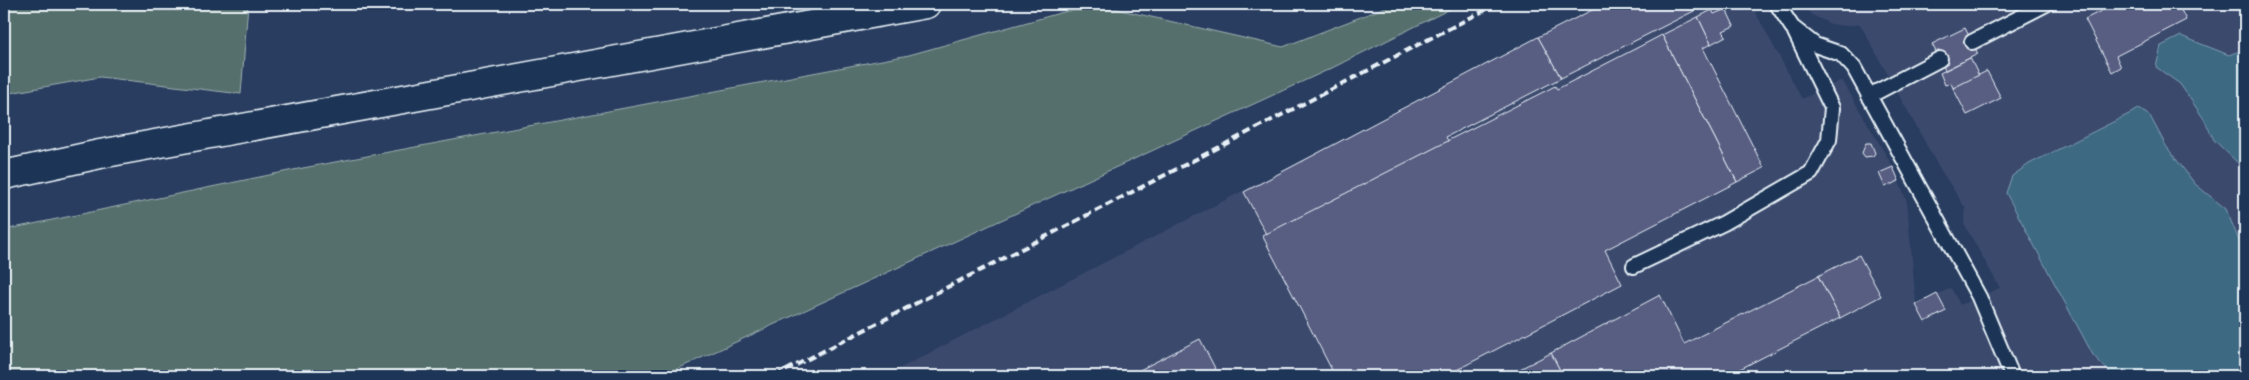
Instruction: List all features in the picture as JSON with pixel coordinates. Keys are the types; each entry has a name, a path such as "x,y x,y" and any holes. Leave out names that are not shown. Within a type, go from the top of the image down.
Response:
{"street":[{"path":"4,175 100,154 926,4"}],"lane":[{"path":"1634,266 1724,223 1812,173 1829,140 1832,108 1792,27 1777,4"},
{"path":"1972,42 2046,4"},
{"path":"1792,27 1816,45 1841,54 1854,68 1979,297 2012,376"},
{"path":"1869,96 1940,59"}],"shaded area":[{"path":"1604,4 1751,4 1802,99 1842,80 1893,167 1907,202 1916,305 1951,288 1960,305 2000,288 1964,224 1966,209 1938,166 1860,24 1846,26 1831,24 1812,15 1800,4 2245,4 2245,49 2229,55 2181,36 2156,67 2180,84 2204,119 2214,140 2240,165 2245,177 2245,255 2226,209 2195,184 2166,146 2150,116 2139,109 2029,164 2012,176 2006,194 2093,355 2113,376 885,376"},
{"path":"2181,36 2229,55 2245,49 2245,177 2240,165 2214,140 2204,119 2180,84 2156,67 2161,46"},
{"path":"2139,109 2150,116 2166,146 2195,184 2226,209 2245,255 2245,376 2113,376 2093,355 2006,193 2012,176 2029,164"}],"green space":[{"path":"4,4 248,4 241,94 100,77 4,94"},
{"path":"1394,4 1460,4 1332,68 662,376 4,376 4,230 303,168 909,55 1067,11 1116,9 1283,47"}],"building":[{"path":"1604,4 1691,4 1694,11 1561,78 1538,37"},
{"path":"2115,4 2178,4 2186,20 2116,56 2121,67 2112,72 2085,19"},
{"path":"1726,9 1734,26 1723,31 1726,36 1711,44 1698,17 1712,10 1714,14"},
{"path":"1698,17 1711,44 1703,48 1764,168 1737,182 1662,35"},
{"path":"1965,28 1978,54 1945,70 1932,44"},
{"path":"1662,35 1737,182 1605,250 1622,284 1445,376 1335,376 1262,235 1555,86 1557,89"},
{"path":"1538,37 1561,78 1446,137 1448,141 1266,234 1244,192"},
{"path":"1970,58 1979,76 1953,88 1951,83 1945,85 1940,73"},
{"path":"1987,71 2001,98 1967,115 1953,88"},
{"path":"1866,143 1871,143 1875,153 1873,156 1865,157 1862,153"},
{"path":"1893,167 1899,181 1885,187 1879,173"},
{"path":"1859,255 1881,296 1840,318 1818,276"},
{"path":"1818,276 1840,318 1734,372 1736,376 1563,376 1551,353 1660,295 1684,344"},
{"path":"1937,294 1946,311 1925,322 1916,305"},
{"path":"1200,339 1219,376 1128,376"},
{"path":"1551,353 1563,376 1506,376"}],"railway":[{"path":"775,376 1497,4"}]}
